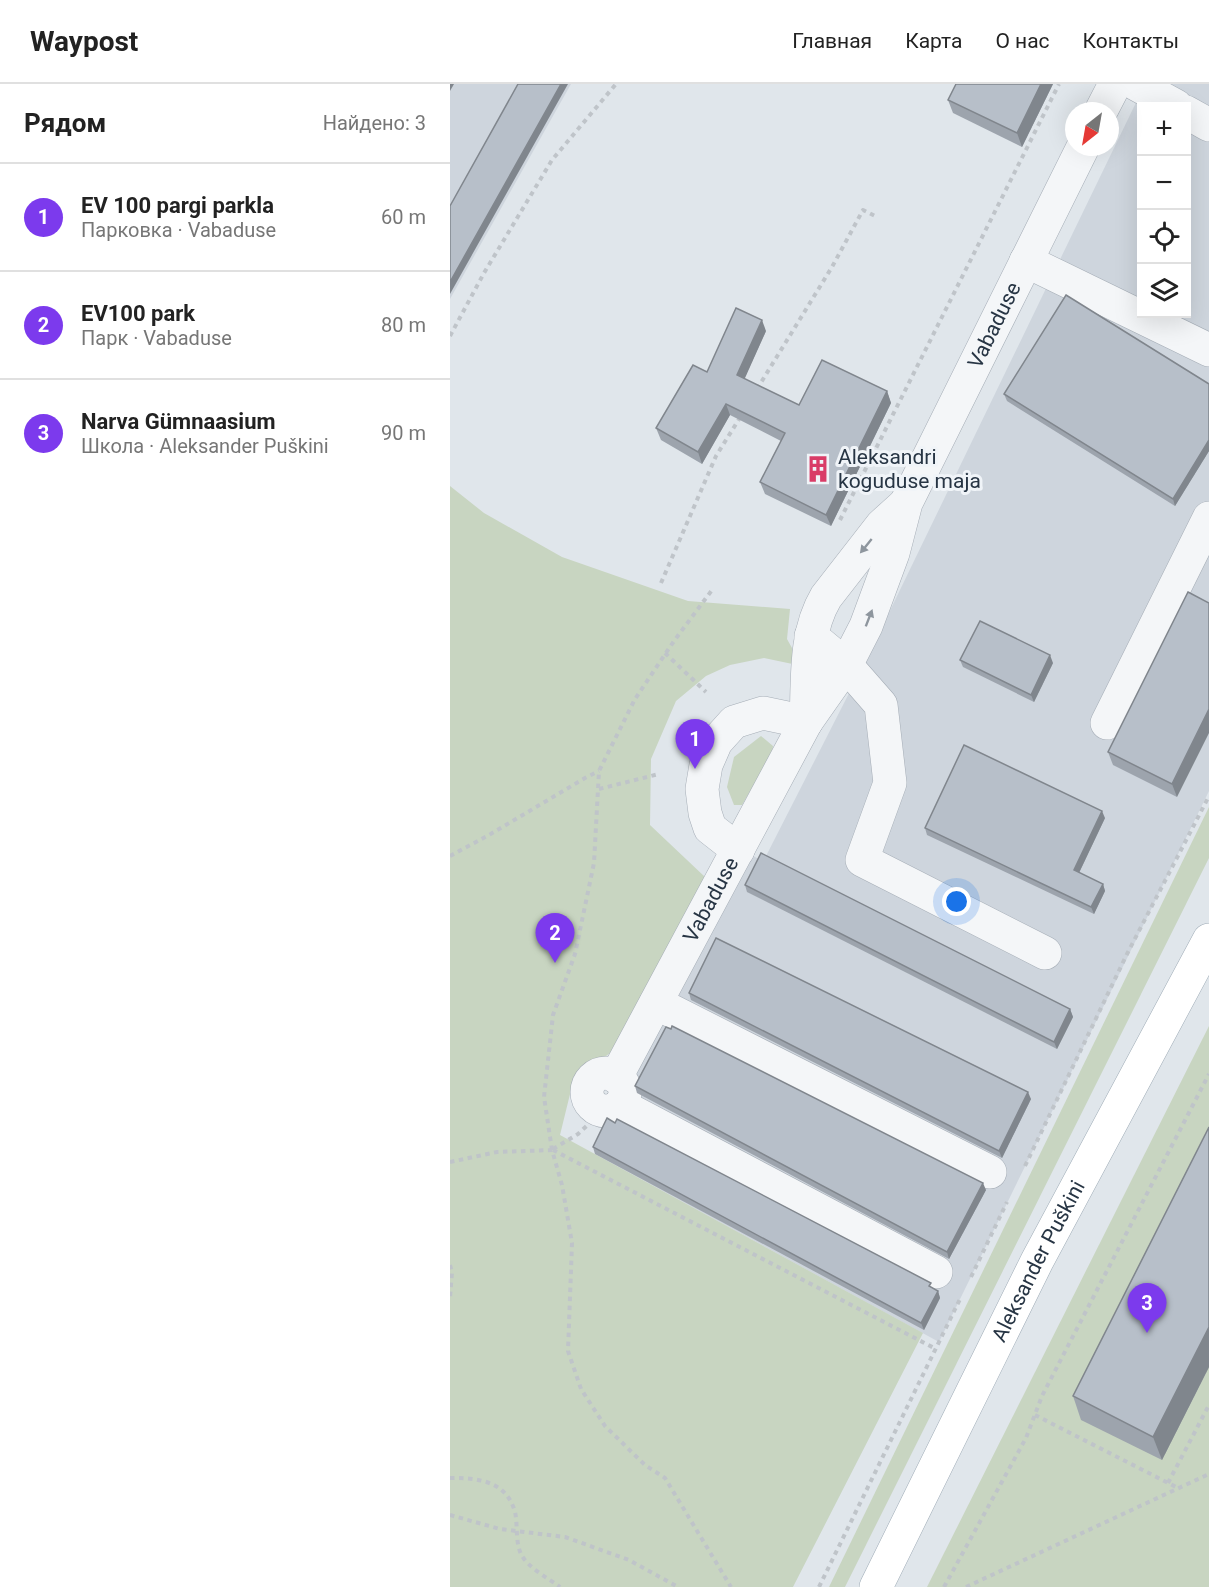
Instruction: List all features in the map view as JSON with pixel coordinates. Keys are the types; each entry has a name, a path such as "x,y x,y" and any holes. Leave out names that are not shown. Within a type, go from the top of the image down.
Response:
{"main road":[{"name":"Aleksander Puškini","path":"876,1587 1037,1261 1209,940"}],"street":[{"path":"1105,102 1114,84"},
{"path":"1136,84 1169,102"},
{"path":"1191,115 1209,125"},
{"name":"Vabaduse","path":"610,1100 656,1003 806,722 846,665 870,616 892,553 906,503 1078,156"},
{"path":"1026,261 1209,350"},
{"name":"Vabaduse","path":"806,722 811,636 818,610 882,525 906,503"},
{"path":"1107,723 1209,518"},
{"path":"811,636 846,665 881,705 890,783 862,860 1045,953"},
{"path":"738,850 710,828 705,813 702,789 706,765 716,742 734,722 763,713 806,722"},
{"path":"656,1003 990,1172"},
{"path":"610,1100 936,1272"}],"path":[{"path":"450,336 484,273 552,160 616,84"},
{"path":"836,528 1059,84"},
{"path":"753,396 832,267 863,210 875,216"},
{"path":"661,583 716,456 747,406"},
{"path":"712,590 665,653 635,699 599,771 594,863 578,943 553,1015 544,1097 552,1150 562,1185 572,1243 568,1351 581,1389 605,1426 645,1465 665,1478 731,1587"},
{"path":"665,653 706,692"},
{"path":"450,856 489,836 599,771"},
{"path":"598,789 659,774"},
{"path":"944,1587 1026,1438 1042,1396 1209,1074"},
{"path":"552,1150 578,1134 610,1100"},
{"path":"450,1162 497,1152 552,1150 936,1349"},
{"path":"450,1266 452,1272 450,1298"},
{"path":"1168,1483 1209,1405"},
{"path":"1035,1415 1178,1488"},
{"path":"966,1587 1209,1474"},
{"path":"450,1478 477,1478 494,1485 507,1494 515,1511 521,1554 535,1569 560,1587"},
{"path":"450,1515 500,1528 565,1537 628,1560 678,1587"}],"shaded area":[{"path":"450,84 571,84 450,299"},
{"path":"1145,84 1209,84 1209,791 939,1342 595,1154 747,853 761,860 765,858 868,656 1110,156 1119,156 1119,138"}],"green space":[{"path":"450,486 484,513 562,557 688,601 790,609 787,639 802,666 764,658 730,665 706,676 676,701 651,759 650,825 705,877 615,1049 601,1060 588,1064 577,1075 560,1135 923,1333 793,1587 450,1587"},
{"path":"761,736 773,746 772,754 742,805 734,805 727,787 734,757"},
{"path":"1209,807 1209,858 845,1587 829,1587"},
{"path":"1209,1026 1209,1587 927,1587"}],"building":[{"path":"518,84 561,84 450,282 450,206"},
{"path":"956,84 1041,84 1017,133 948,100"},
{"path":"1066,295 1209,384 1209,440 1173,499 1004,394"},
{"path":"736,308 762,320 737,375 799,405 822,360 887,391 826,515 760,482 785,433 726,404 698,452 656,428 693,365 707,372"},
{"path":"1188,592 1209,603 1209,709 1172,784 1108,752"},
{"path":"980,621 1050,655 1031,695 960,660"},
{"path":"964,745 1102,811 1074,870 1103,884 1091,907 925,828"},
{"path":"761,853 1070,1009 1054,1042 745,885"},
{"path":"716,938 1028,1092 999,1151 689,993"},
{"path":"672,1026 983,1183 947,1252 635,1086 666,1027 671,1029"},
{"path":"607,1118 615,1123 617,1119 931,1283 929,1286 938,1291 921,1323 593,1147"},
{"path":"1209,1127 1209,1327 1153,1437 1073,1396"}],"place":[{"name":"Aleksandri koguduse maja","path":"818,469"},
{"name":"EV 100 pargi parkla","path":"695,769"},
{"name":"EV100 park","path":"555,963"},
{"name":"Narva Gümnaasium","path":"1147,1333"}]}
